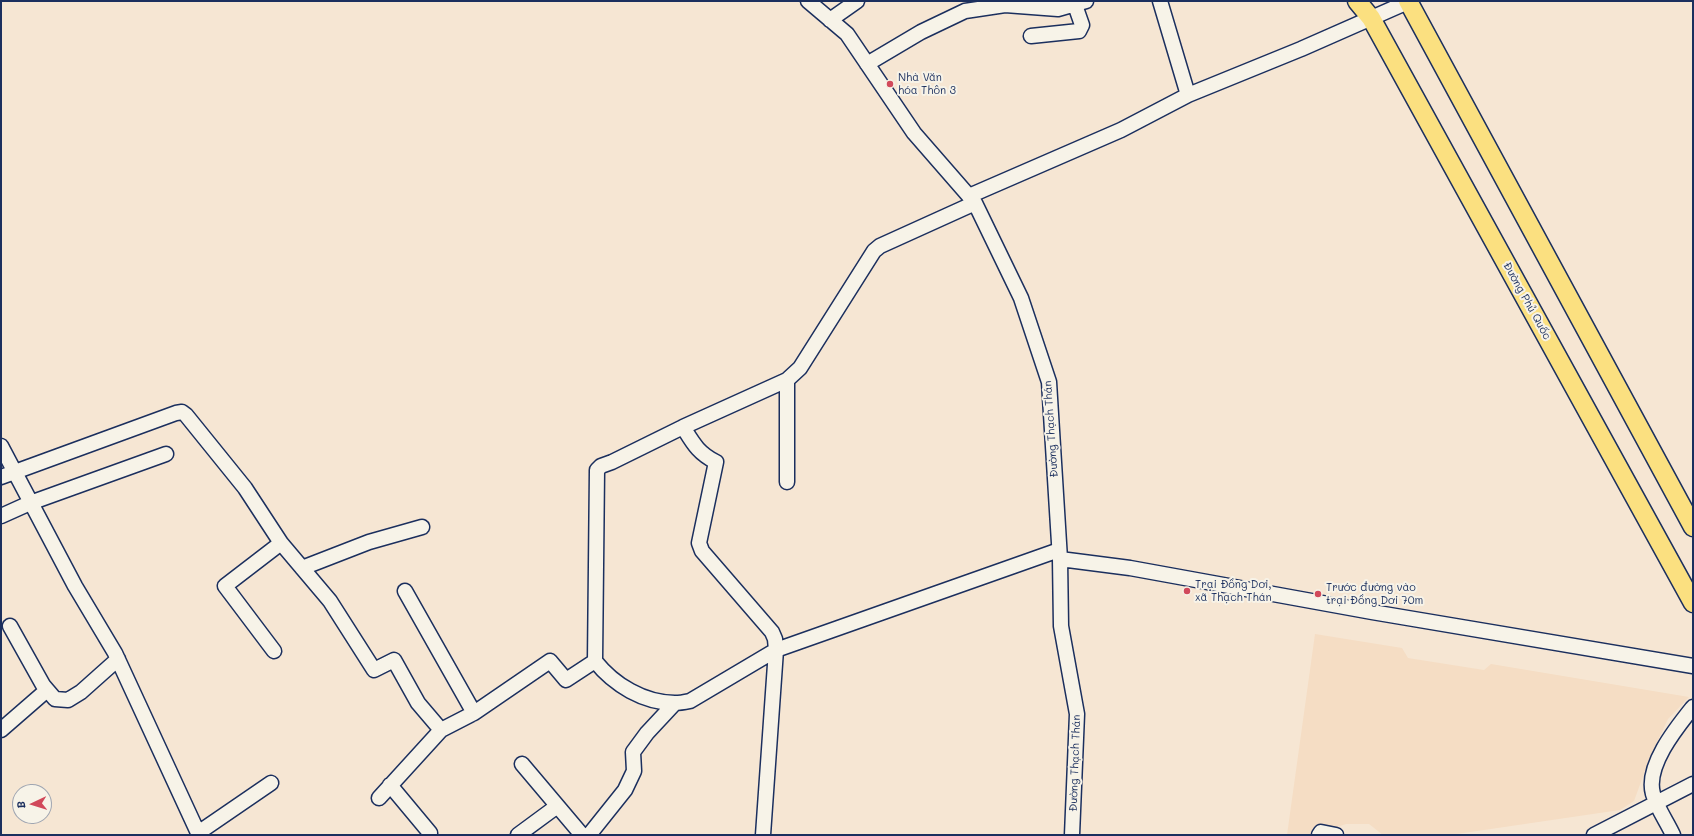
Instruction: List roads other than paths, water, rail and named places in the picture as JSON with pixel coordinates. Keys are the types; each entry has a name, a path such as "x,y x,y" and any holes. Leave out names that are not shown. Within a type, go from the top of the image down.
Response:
{"main road":[{"name":"Đường Phủ Quốc","path":"1357,1 1371,18 1693,603"},
{"path":"1409,1 1693,527"}],"street":[{"name":"Đường Thạch Thán","path":"808,1 847,34 914,133 972,200 1021,298 1049,382 1060,554 1061,626 1077,714 1072,835"},
{"path":"830,20 857,1"},
{"path":"1160,1 1188,95"},
{"path":"1409,1 1188,95 1122,130 972,200 880,246 874,251 800,368 787,380 601,466 597,470 595,661 605,674 625,688 648,698 675,704 690,701 776,650 1060,554 1372,612 1693,666"},
{"path":"867,64 921,32 965,12 1005,5 1058,10 1080,3 1082,25 1079,31 1032,36"},
{"path":"787,380 787,482"},
{"path":"1,477 182,412 245,488 281,543 330,601 374,670 394,660 418,703 441,730"},
{"path":"683,427 695,446 704,456 716,462 699,543 702,551 772,632 775,639 776,650 763,835"},
{"path":"1,446 30,503 118,659 199,834 271,784"},
{"path":"1,516 30,503 166,454"},
{"path":"302,568 369,542 422,527"},
{"path":"274,651 225,586 281,543"},
{"path":"405,591 474,712"},
{"path":"10,626 43,685 55,699 68,700 81,692 118,659"},
{"path":"378,798 441,730 474,712 550,661 566,680 595,661"},
{"path":"1,730 47,690"},
{"path":"589,835 625,790 634,771 633,752 647,733 675,704"},
{"path":"1673,835 1652,793 1653,776 1662,750 1693,707"},
{"path":"522,764 556,807 582,835"},
{"path":"1594,835 1693,784"},
{"path":"390,785 430,833"},
{"path":"518,835 556,807"},
{"path":"1318,835 1321,832 1336,835"}],"place":[{"name":"Nhà Văn hóa Thôn 3","path":"890,84"},
{"name":"Trại Đồng Dơi, xã Thạch Thán","path":"1187,591"},
{"name":"Trước đường vào trại Đồng Dơi 70m","path":"1318,594"}]}
